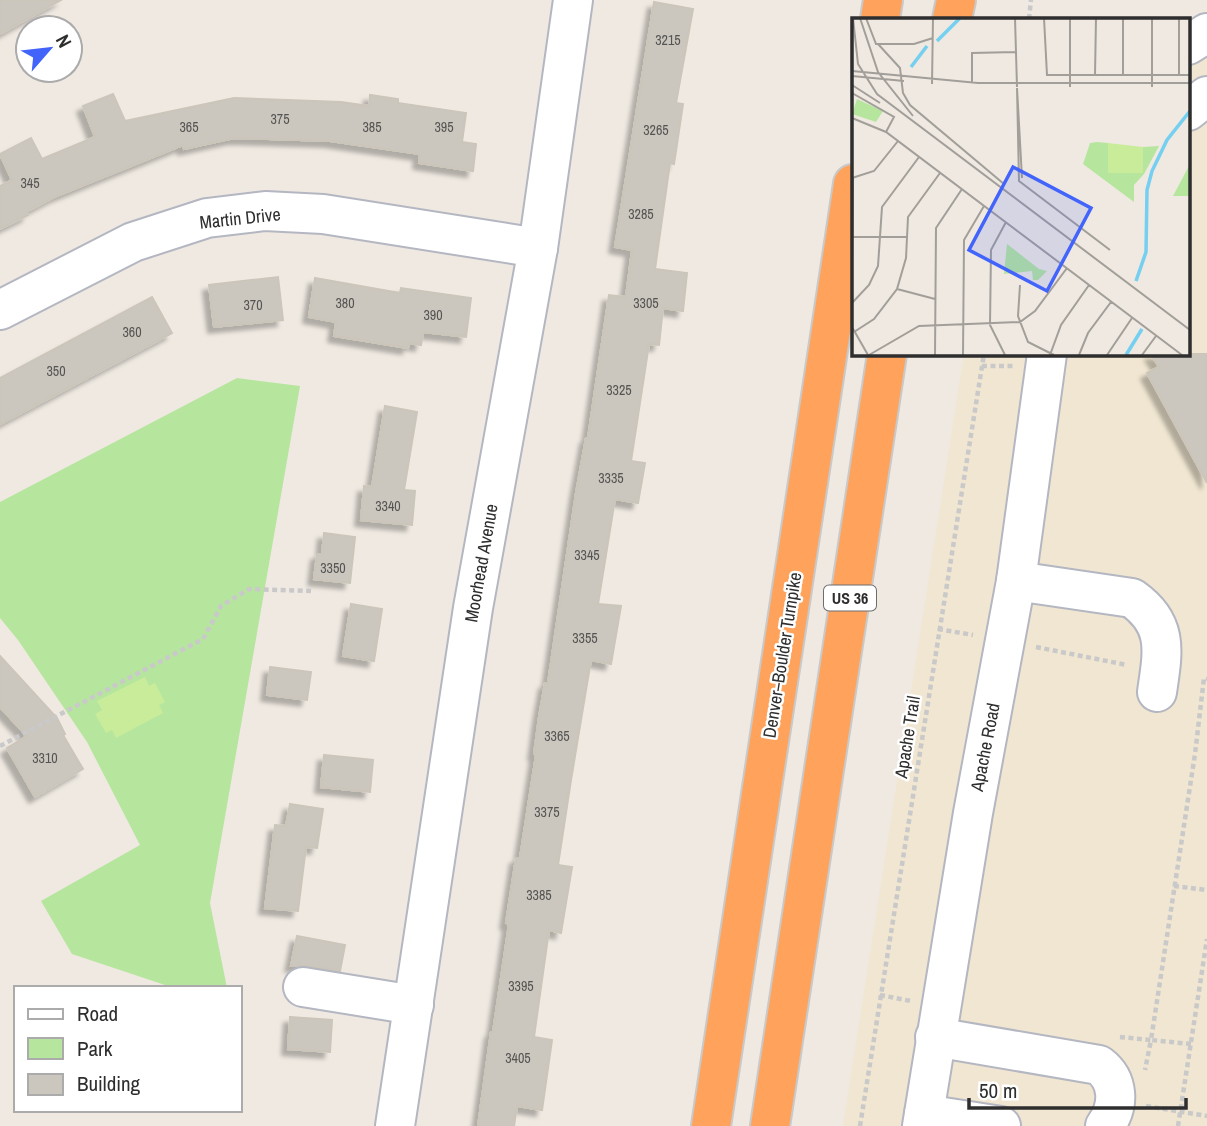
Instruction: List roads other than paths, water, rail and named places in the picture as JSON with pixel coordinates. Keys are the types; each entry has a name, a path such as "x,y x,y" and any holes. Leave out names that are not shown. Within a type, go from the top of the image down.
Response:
{"highway":[{"path":"880,18 883,0"},
{"path":"940,18 944,0"},
{"path":"952,18 956,0"},
{"name":"Denver–Boulder Turnpike","path":"711,1126 852,191"},
{"name":"US 36","path":"770,1126 887,355"}],"street":[{"name":"Moorhead Avenue","path":"395,1126 473,608 538,248 573,0"},
{"path":"1190,45 1207,33"},
{"path":"1190,109 1207,96"},
{"name":"Martin Drive","path":"0,310 132,242 207,218 265,211 323,214 538,248"},
{"name":"Apache Road","path":"923,1120 989,723 1016,580 1045,358"},
{"path":"1016,580 1132,598 1155,619 1161,636 1163,649 1159,682"},
{"path":"303,986 414,1005"},
{"path":"935,1037 1099,1065 1110,1077 1116,1098 1114,1110 1105,1126"},
{"path":"923,1120 1001,1126"}]}
